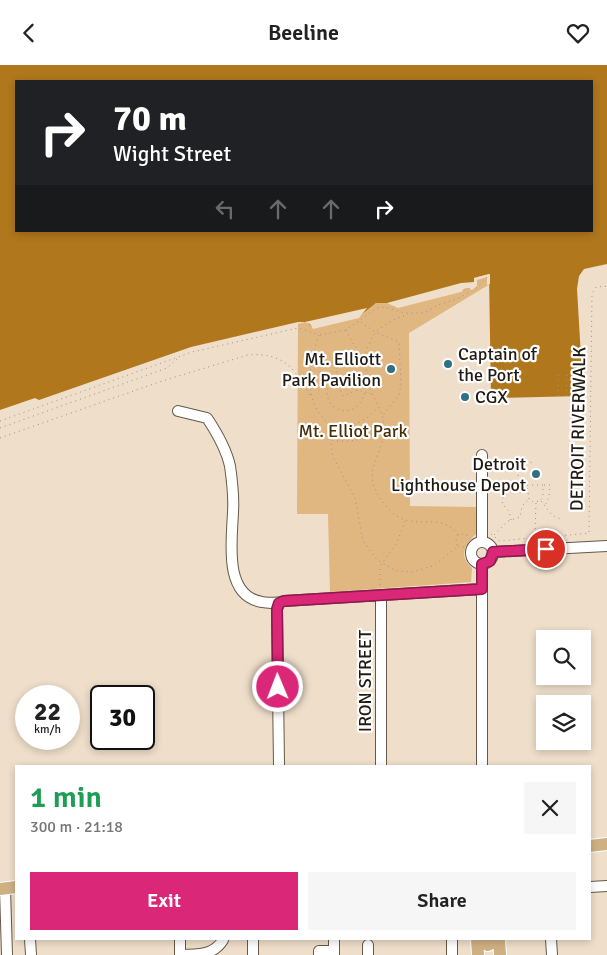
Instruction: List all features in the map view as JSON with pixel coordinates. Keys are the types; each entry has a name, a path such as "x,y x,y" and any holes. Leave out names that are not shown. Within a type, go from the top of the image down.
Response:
{"main road":[{"path":"591,846 607,844"},
{"path":"478,940 478,955"},
{"path":"480,940 488,945 497,940"},
{"path":"499,940 500,955"}],"street":[{"path":"178,411 207,417 220,438 230,465 234,511 230,541 236,580 243,592 254,601 279,603 381,592 482,589"},
{"path":"482,455 482,542"},
{"path":"493,552 569,541 607,546"},
{"path":"482,542 490,546 493,552 490,561 482,564 473,559 471,553 476,544 482,542"},
{"path":"482,564 482,765"},
{"name":"IRON STREET","path":"381,592 381,765"},
{"path":"279,603 277,609 279,765"},
{"path":"591,887 607,886"},
{"path":"6,955 7,888"},
{"path":"30,940 31,955"},
{"path":"180,940 180,955 206,953 219,943"},
{"path":"252,940 253,955"},
{"path":"319,955 319,951 334,953 334,940"},
{"path":"452,940 452,955"},
{"path":"551,940 552,955"}],"path":[{"path":"363,358 375,332 394,319 409,314 424,313 438,305 455,300 478,287 488,276"},
{"name":"DETROIT RIVERWALK","path":"488,533 494,535 500,541 531,539 535,534 540,538 569,541 586,535 590,531 592,295 596,287 607,285"},
{"path":"0,421 180,357 298,328 306,329 319,335 346,330 373,309 382,307 409,314"},
{"path":"360,321 375,332 399,342 399,395 382,415"},
{"path":"346,330 363,358 372,394 379,406 384,424 382,441 373,463 373,481 384,503 406,521 442,523 458,535 466,534 469,539"},
{"path":"311,399 311,362 319,335"},
{"path":"0,438 162,381 248,355 262,354 285,362 294,369 318,414 328,423 347,426 360,423 379,406"},
{"path":"0,428 167,367 180,357"},
{"path":"311,388 318,372 332,361 337,365 336,375 343,396 358,390 372,394"},
{"path":"336,375 329,383 327,392 328,400 337,409 346,411 356,408 362,401 365,391"},
{"path":"558,375 558,396"},
{"path":"566,375 566,396"},
{"path":"490,396 509,396"},
{"path":"328,423 336,467 355,498 365,546 382,564 405,573 421,571 442,561 458,545"},
{"path":"331,439 348,442 361,439 384,424"},
{"path":"516,492 521,462 530,461 531,465"},
{"path":"529,499 527,485 550,485 549,497 545,505"},
{"path":"544,485 541,500 552,515 562,519"},
{"path":"511,520 509,511 502,501 509,491 528,493"},
{"path":"529,499 536,502 541,500"},
{"path":"494,535 511,520 520,517 522,506 529,499"},
{"path":"535,534 536,502"},
{"path":"381,592 380,568 396,543 406,521"},
{"path":"458,535 455,540 458,545 464,547"}],"green space":[{"name":"Mt. Elliot Park","path":"490,274 490,284 409,333 410,506 477,507 476,534 466,546 464,555 472,568 471,582 330,592 328,514 297,514 298,324 305,322 310,324 361,315 376,303 389,303 470,288 475,285 474,278"}],"shaded area":[{"path":"0,65 607,65 607,272 585,277 583,358 581,358 582,396 491,398 489,274 474,278 475,285 470,288 395,306 389,303 376,303 361,315 312,327 307,322 298,322 191,347 39,400 35,398 0,410"}],"pier":[{"path":"607,264 607,275 585,280 586,357 581,357 577,289 579,276 584,269"},
{"path":"490,274 490,284 487,285 487,277 477,280 477,286 471,291 470,288 464,289 461,292 398,308 387,303 461,283 474,282 474,278"},
{"path":"367,308 359,318 313,329 310,324 305,322"}],"place":[{"name":"Captain of the Port","path":"448,364"},
{"name":"Mt. Elliott Park Pavilion","path":"391,369"},
{"name":"CGX","path":"465,397"},
{"name":"Detroit Lighthouse Depot","path":"536,474"}],"route":[{"path":"278,687 277,609 279,603 284,601 482,589 482,564 490,561 493,552 546,549"}]}
